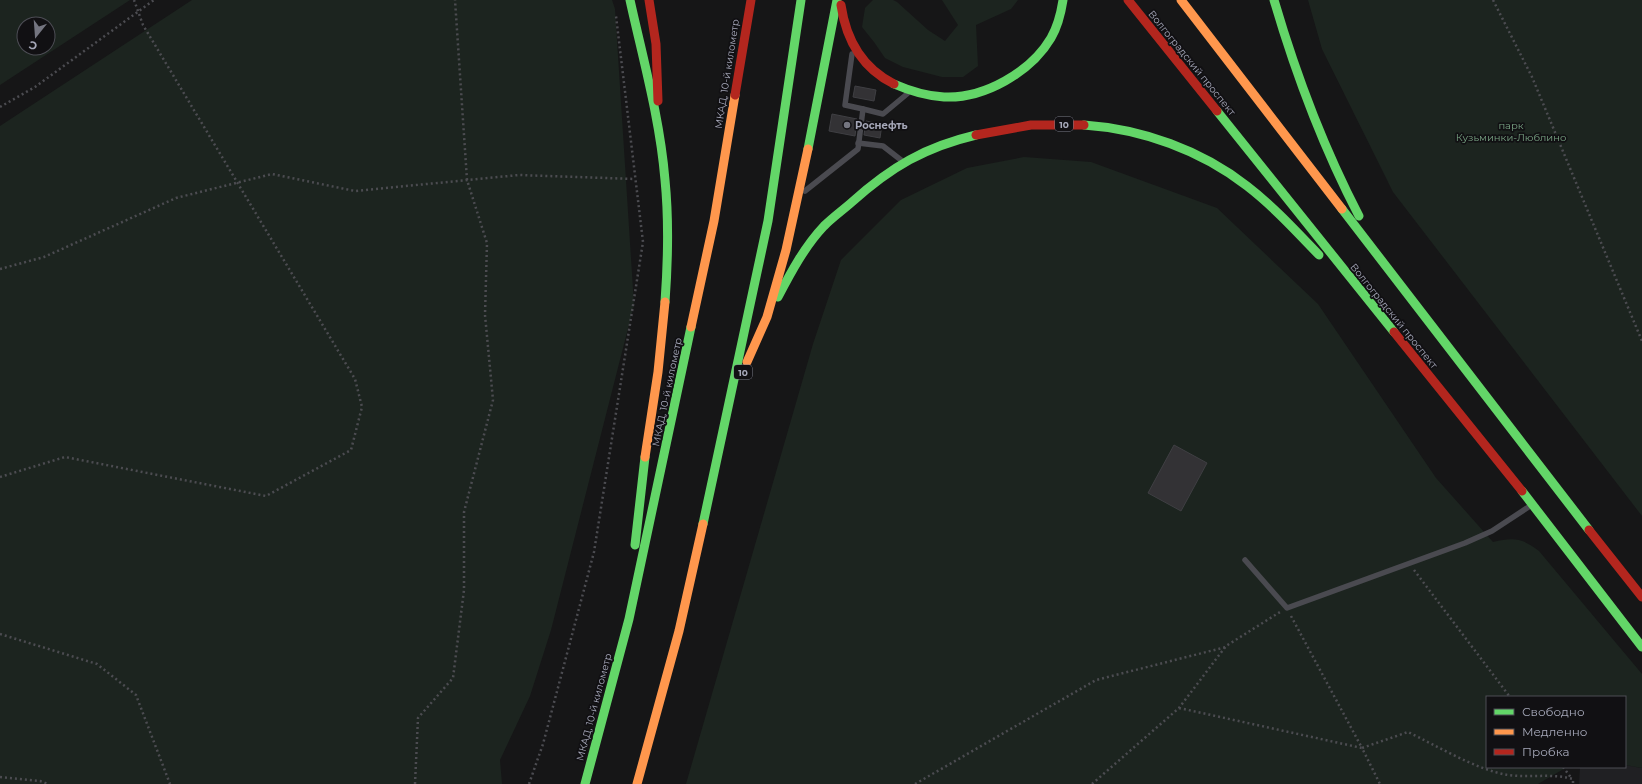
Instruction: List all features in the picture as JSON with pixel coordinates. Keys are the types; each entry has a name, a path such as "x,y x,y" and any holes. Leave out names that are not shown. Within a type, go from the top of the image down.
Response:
{"main road":[{"path":"630,0 660,141"},
{"path":"630,619 638,497 655,394 665,306 666,205 660,141 656,44 649,0"},
{"name":"МКАД, 10-й километр","path":"585,784 630,619 714,221 751,0"},
{"path":"638,784 679,631 768,221 801,0"},
{"path":"767,316 786,250 799,196 837,0"},
{"path":"840,0 845,32 864,62 888,82 927,95 945,97 974,93 1006,81 1032,60 1049,42 1060,18 1064,0"},
{"name":"Волгоградский проспект","path":"1128,0 1532,504 1642,647"},
{"path":"1181,0 1557,489 1642,597"},
{"path":"1193,0 1205,30"},
{"path":"1274,0 1314,120 1335,168 1385,264"},
{"name":"10","path":"724,428 744,370 767,316 793,268 825,226 863,191 904,162 943,143 986,131 1030,124 1086,124 1130,131 1176,146 1219,166 1256,193 1376,311"}],"lane":[{"path":"854,47 845,105 883,114 911,90"},
{"path":"799,196 858,149 863,109"},
{"path":"858,143 882,146 904,162"},
{"path":"1245,560 1286,608 1409,564 1492,531 1532,504"}],"path":[{"path":"0,477 65,457 266,496 351,450 362,407 356,379 143,25 134,0"},
{"path":"0,107 35,87 154,0"},
{"path":"415,784 418,718 453,678 464,590 464,512 493,400 485,315 487,243 467,180 455,0"},
{"path":"1493,0 1532,77 1642,341"},
{"path":"529,784 543,744 594,552 643,242 616,16"},
{"path":"0,269 44,256 176,198 272,174 355,192 519,175 635,179"},
{"path":"1409,564 1509,696"},
{"path":"915,784 1096,680 1226,646 1286,608 1380,784"},
{"path":"0,634 97,664 136,695 170,784"},
{"path":"1092,784 1179,708 1226,646"},
{"path":"1179,708 1362,748 1408,732 1473,763 1486,767"},
{"path":"1488,768 1508,775 1559,775 1572,779"},
{"path":"1564,768 1572,779 1573,784"},
{"path":"0,777 40,781 48,784"}],"shaded area":[{"path":"1626,765 1642,768 1642,784 1579,784 1580,768 1626,768"}],"green space":[{"path":"0,0 130,0 56,48 56,16 16,16 16,56 44,56 0,85"},
{"path":"192,0 612,0 615,9 634,305 551,630 530,696 500,760 502,784 0,784 0,126"},
{"path":"873,0 893,0 897,2 928,30 945,41 958,25 942,0 1018,0 1011,9 976,25 978,66 963,77 942,77 903,67 885,58 862,27 865,8"},
{"name":"парк Кузьминки-Люблино","path":"1308,0 1642,0 1642,516 1393,192 1322,49"},
{"path":"1024,157 1091,162 1217,208 1318,304 1436,478 1493,542 1507,539 1518,540 1528,543 1539,551 1642,674 1642,768 1626,765 1626,696 1486,696 1486,768 1565,768 1538,784 686,784 813,344 841,260 901,200 967,168"}],"building":[{"path":"855,86 876,90 874,101 853,97"},
{"path":"832,114 857,119 855,136 829,131"},
{"path":"866,121 882,124 880,138 864,135"},
{"path":"1174,445 1207,463 1181,511 1148,493"}],"traffic: fast":[{"path":"630,0 650,89 663,157 668,225 665,302"},
{"path":"703,524 768,221 801,0"},
{"path":"808,149 837,0"},
{"path":"894,84 918,93 944,97 975,93 1005,81 1031,62 1051,38 1056,29 1063,0"},
{"path":"1274,0 1311,110 1334,164 1359,216"},
{"path":"1217,111 1394,332"},
{"path":"1084,125 1106,127 1149,137 1191,152 1210,162 1229,173 1257,194 1319,255"},
{"path":"778,297 799,260 817,234 824,226 866,190 881,178 925,152 976,135"},
{"path":"1342,209 1589,530"},
{"path":"585,784 629,619 691,327"},
{"path":"635,545 645,457"},
{"path":"1522,491 1642,647"}],"traffic: slow":[{"path":"1181,0 1342,209"},
{"path":"691,327 714,221 735,95"},
{"path":"747,362 767,317 786,250 808,149"},
{"path":"645,457 658,372 665,302"},
{"path":"637,784 679,631 703,524"}],"traffic: jam":[{"path":"649,0 656,44 658,101"},
{"path":"735,95 751,0"},
{"path":"1128,0 1217,111"},
{"path":"841,5 843,18 857,51 873,70 894,84"},
{"path":"976,135 1031,125 1084,125"},
{"path":"1394,332 1522,491"},
{"path":"1589,530 1642,597"}],"place":[{"name":"Роснефть","path":"847,125"}]}
